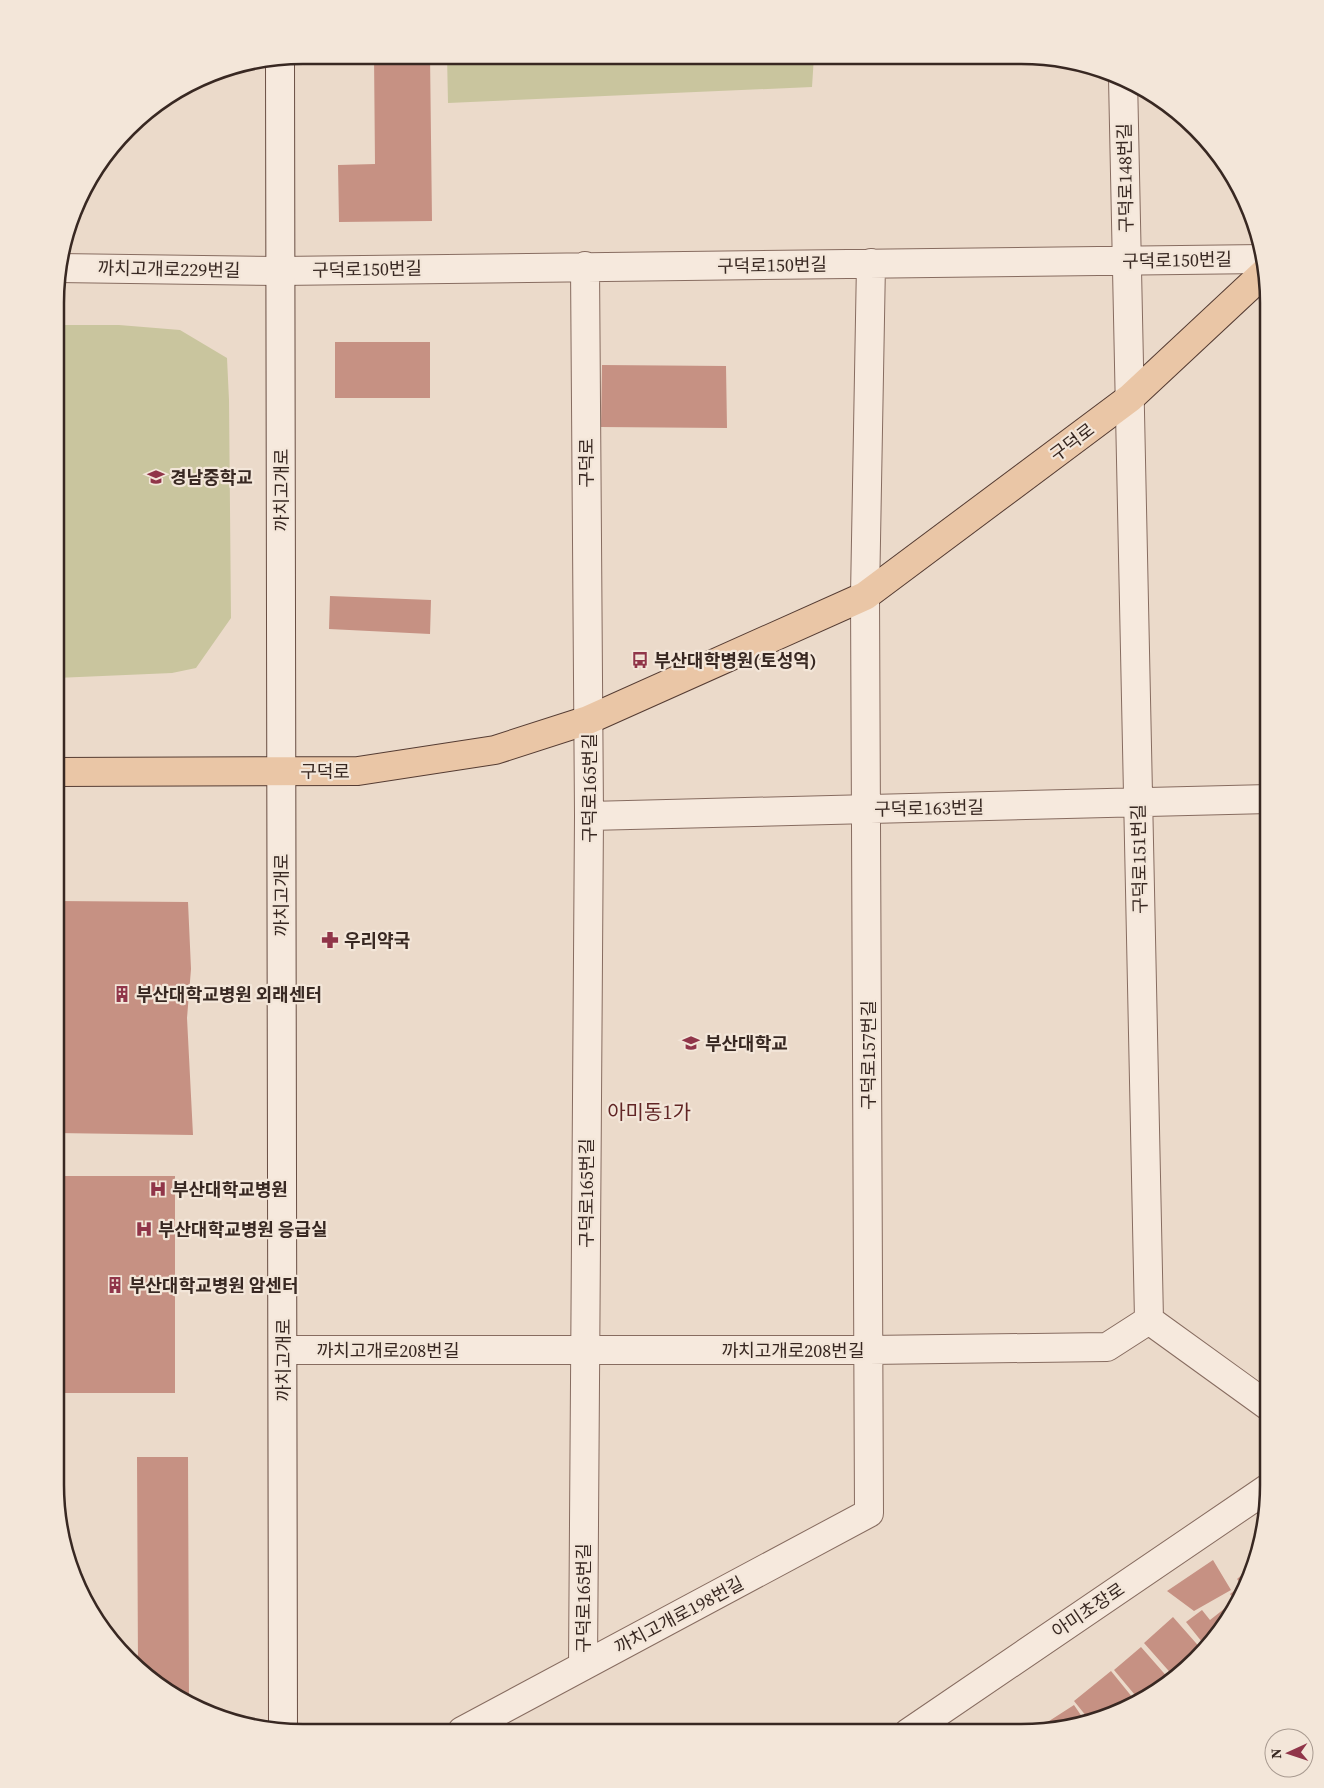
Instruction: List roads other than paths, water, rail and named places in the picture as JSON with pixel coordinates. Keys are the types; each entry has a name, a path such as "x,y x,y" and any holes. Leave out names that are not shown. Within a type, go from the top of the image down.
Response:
{"main road":[{"name":"구덕로","path":"64,772 358,770 495,750 588,720 865,596 1130,398 1259,278"}],"street":[{"name":"까치고개로","path":"280,65 283,1723"},
{"name":"구덕로148번길","path":"1124,87 1130,398"},
{"name":"구덕로150번길","path":"280,270 1256,259"},
{"path":"865,596 871,264"},
{"name":"구덕로","path":"585,266 588,720"},
{"name":"까치고개로229번길","path":"66,268 280,270"},
{"name":"구덕로151번길","path":"1130,398 1149,1320"},
{"name":"구덕로157번길","path":"865,596 869,1513"},
{"name":"구덕로165번길","path":"583,1666 589,816 588,720"},
{"name":"구덕로163번길","path":"589,816 1260,799"},
{"path":"1149,1320 1260,1400"},
{"name":"까치고개로208번길","path":"282,1350 869,1350 1108,1346 1149,1320"},
{"name":"아미초장로","path":"921,1724 1260,1493"},
{"name":"까치고개로198번길","path":"477,1724 869,1513"}],"place":[{"name":"경남중학교","path":"156,477"},
{"name":"부산대학병원(토성역)","path":"640,660"},
{"name":"우리약국","path":"330,940"},
{"name":"부산대학교병원 외래센터","path":"122,994"},
{"name":"부산대학교","path":"691,1043"},
{"name":"부산대학교병원","path":"158,1189"},
{"name":"부산대학교병원 응급실","path":"144,1229"},
{"name":"부산대학교병원 암센터","path":"115,1285"}],"district":[{"name":"아미동1가","path":"649,1112"}]}
